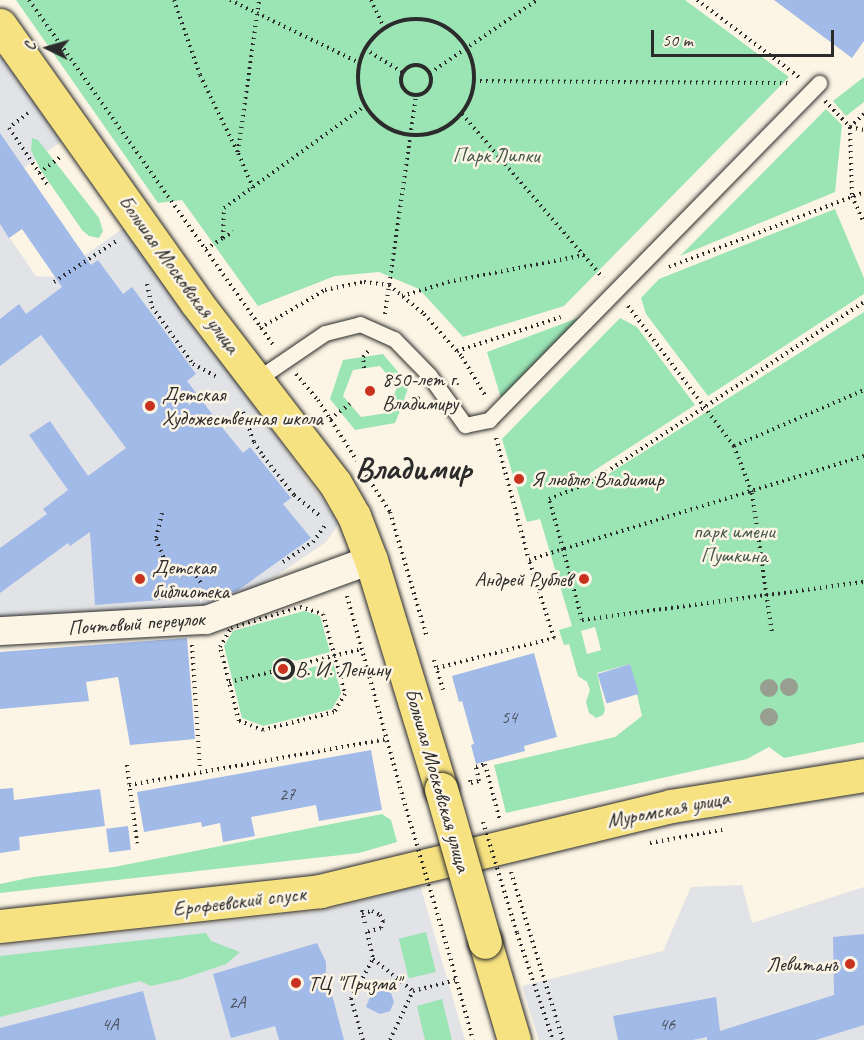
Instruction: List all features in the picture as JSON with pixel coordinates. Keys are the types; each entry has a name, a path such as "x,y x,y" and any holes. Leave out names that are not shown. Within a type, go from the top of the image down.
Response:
{"main road":[{"name":"Большая Московская улица","path":"0,25 196,302 248,392 335,483 354,516 456,786 484,942 514,1040"},
{"name":"Муромская улица","path":"474,852 671,806 864,775"},
{"name":"Ерофеевский спуск","path":"0,926 320,891 474,852"}],"street":[{"name":"Почтовый переулок","path":"0,631 199,632 340,571 371,560"}],"lane":[{"path":"248,392 325,333 360,324 394,339 429,375 465,425 489,420 816,86"}],"path":[{"path":"29,0 269,340"},
{"path":"174,0 200,75 253,188"},
{"path":"230,0 360,63"},
{"path":"238,152 259,0"},
{"path":"371,0 384,28"},
{"path":"430,73 537,0"},
{"path":"474,81 804,83 793,71 697,0"},
{"path":"409,19 438,22 458,35 468,49 475,70 473,92 462,114 443,130 428,135 395,132 378,121 365,106 358,77 360,63 364,49 384,28 409,19"},
{"path":"364,49 403,73"},
{"path":"416,95 403,88 403,73 409,66 418,65 430,73"},
{"path":"416,95 427,90 430,85 430,73"},
{"path":"816,86 850,127 852,195 864,223"},
{"path":"381,334 412,135 416,95"},
{"path":"223,238 224,208 365,106"},
{"path":"462,114 601,275"},
{"path":"850,127 864,114"},
{"path":"25,116 9,128 49,187"},
{"path":"850,127 864,130"},
{"path":"39,173 56,160"},
{"path":"639,268 657,271 864,192"},
{"path":"206,249 233,232"},
{"path":"54,282 122,238"},
{"path":"402,296 448,282 584,255"},
{"path":"616,292 734,446 752,493 772,634"},
{"path":"864,303 591,482 549,499 582,620 864,582"},
{"path":"152,306 173,339 194,364 219,379"},
{"path":"457,351 568,315"},
{"path":"363,357 364,368"},
{"path":"734,446 864,390"},
{"path":"248,392 254,442 294,495 327,521 403,798 473,1040"},
{"path":"392,402 402,406"},
{"path":"330,419 350,404"},
{"path":"437,668 554,638 529,561 495,437 504,429 497,414"},
{"path":"529,561 752,493 864,456"},
{"path":"162,513 156,539 164,559 179,570 193,571 202,585"},
{"path":"276,567 312,542 327,521"},
{"path":"300,607 323,614 345,694 334,712 262,729 239,721 229,682 220,647 231,628 300,607"},
{"path":"199,632 200,770"},
{"path":"275,671 278,662 283,660 293,666 362,649"},
{"path":"275,671 279,677 287,679 293,674 293,666"},
{"path":"229,682 275,671"},
{"path":"129,785 200,770 387,739"},
{"path":"456,786 479,781 476,767 485,764 501,822"},
{"path":"127,765 137,843"},
{"path":"456,786 474,794"},
{"path":"481,816 553,1040"},
{"path":"639,845 732,828"},
{"path":"502,872 522,867"},
{"path":"510,869 563,1040"},
{"path":"364,924 362,913 372,911 380,915 383,921 381,928 367,932 373,959 413,991"},
{"path":"363,1040 351,999 373,959"},
{"path":"413,991 456,980"},
{"path":"390,1040 413,991"}],"shaded area":[{"path":"0,55 62,141 0,185"},
{"path":"0,224 36,276 54,277 125,227 339,523 326,542 234,605 0,625"},
{"path":"420,885 465,1040 0,1040 0,946 323,911"},
{"path":"742,885 752,923 864,887 864,1040 539,1040 522,986 663,951 691,887"}],"green space":[{"name":"Парк Липки","path":"16,0 685,0 789,77 564,306 463,337 419,289 379,272 335,276 258,306 182,200 158,203"},
{"path":"864,77 864,102 846,116 833,101"},
{"path":"826,109 842,125 835,192 680,256"},
{"path":"32,138 38,140 99,218 103,231 99,238 89,236 82,230 40,169 31,150"},
{"path":"835,209 864,278 864,294 708,396 646,314 641,298 659,279"},
{"name":"парк имени Пушкина","path":"864,312 864,742 784,758 769,747 747,759 506,813 494,765 615,737 642,716 630,664 597,673 605,710 603,715 596,718 589,713 586,702 590,690 587,682 578,676 569,644 564,645 559,630 572,626 540,519 527,522 502,439 620,318 637,327 695,405 589,474 596,482","holes":["595,627 601,650 587,654 581,631"]},
{"path":"583,316 501,398 487,352"},
{"path":"383,354 409,385 395,423 355,430 330,399 343,360","holes":["380,366 397,387 387,413 361,417 343,396 353,370"]},
{"path":"304,611 320,616 330,652 296,661 282,656 273,661 271,674 277,681 284,683 291,681 297,671 333,662 341,693 332,709 263,726 242,718 224,646 233,631"},
{"path":"382,814 391,820 397,842 359,853 0,893 0,884 33,877 114,867"},
{"path":"426,932 436,972 409,979 399,939"},
{"path":"206,933 211,941 240,952 226,964 182,979 151,986 140,981 0,1017 0,956"},
{"path":"442,999 452,1040 425,1040 417,1006"}],"building":[{"path":"774,0 864,0 864,41 852,58"},
{"path":"0,133 91,265 98,260 123,294 132,287 196,374 187,381 243,453 250,447 291,498 283,504 311,538 237,591 225,595 95,605 90,532 70,546 68,543 0,593 0,548 47,514 43,509 68,490 29,435 50,421 88,476 126,448 41,335 0,366 0,319 19,304 26,314 62,287 22,229 9,238 0,224"},
{"path":"187,638 195,739 130,745 118,677 86,682 89,701 0,709 0,652"},
{"path":"534,653 557,737 524,746 525,751 476,764 471,745 474,744 462,701 459,702 452,676"},
{"path":"630,664 639,694 607,704 597,674"},
{"path":"371,750 382,810 319,821 316,805 251,817 255,836 223,842 220,823 202,827 201,822 144,832 137,792"},
{"path":"13,788 14,800 100,789 105,826 19,837 20,850 0,853 0,789"},
{"path":"128,826 131,850 109,853 106,829"},
{"path":"864,934 864,1025 816,1040 707,1040 707,1037 693,1040 618,1040 613,1016 716,997 720,1031 834,995 833,937"},
{"name":"ТЦ \"Призма\"","path":"317,943 326,962 326,972 344,1040 279,1040 275,1026 231,1038 213,974"},
{"path":"382,989 391,993 394,1002 390,1011 380,1014 366,1007 372,992"},
{"path":"143,991 156,1040 0,1040 0,1028"}],"place":[{"name":"850-лет г. Владимиру","path":"370,391"},
{"name":"Детская Художественная школа","path":"150,406"},
{"name":"Я люблю Владимир","path":"519,479"},
{"name":"Детская библиотека","path":"140,579"},
{"name":"Андрей Рублев","path":"584,579"},
{"name":"В. И. Ленину","path":"283,669"},
{"name":"Левитанъ","path":"850,964"},
{"name":"ТЦ \"Призма\"","path":"296,983"}],"district":[{"name":"Владимир","path":"413,469"}]}
